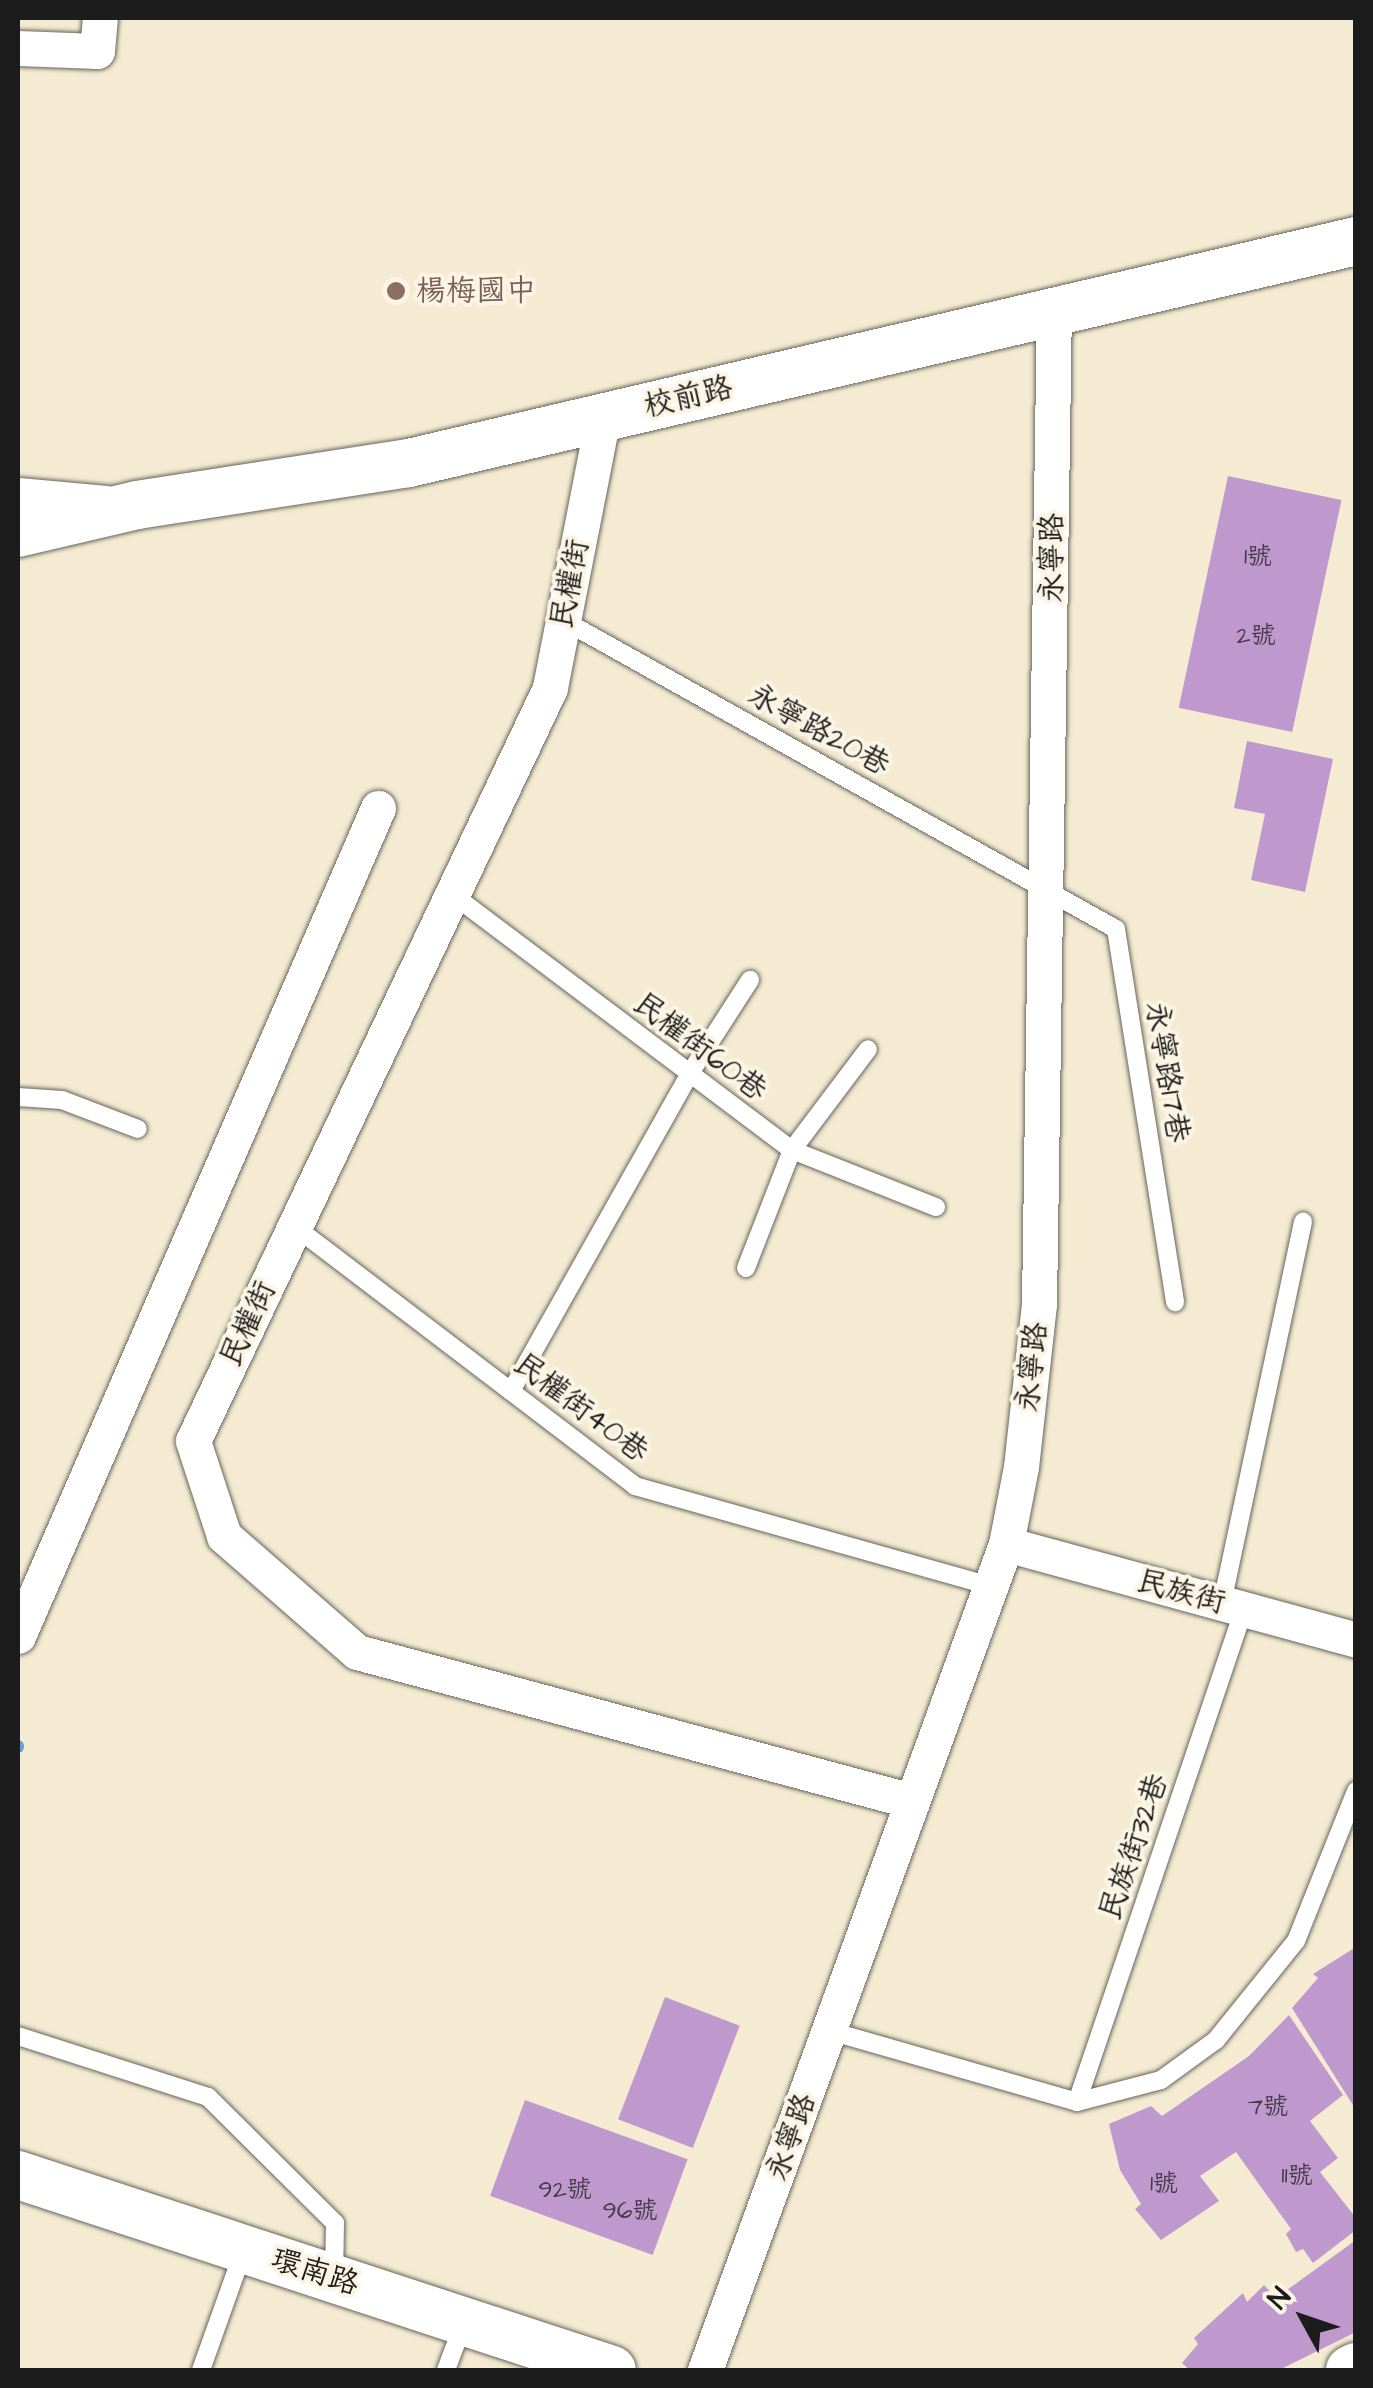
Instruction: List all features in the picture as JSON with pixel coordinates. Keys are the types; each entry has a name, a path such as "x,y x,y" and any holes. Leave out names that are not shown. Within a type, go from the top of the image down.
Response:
{"street":[{"path":"18,48 98,51 100,18"},
{"name":"校前路","path":"18,533 137,506 409,464 1054,309 1356,242"},
{"name":"永寧路","path":"704,2370 1006,1544 1039,1304 1049,888 1054,309"},
{"name":"民權街","path":"603,417 550,688 192,1441 224,1536 357,1652 912,1801"},
{"path":"18,494 137,506"},
{"path":"18,1636 378,808"},
{"name":"民族街","path":"1006,1544 1356,1640"},
{"name":"環南路","path":"19,2182 244,2249 612,2370"}],"lane":[{"name":"永寧路20巷","path":"563,620 1049,888"},
{"name":"永寧路17巷","path":"1049,888 1116,930 1175,1302"},
{"name":"民權街60巷","path":"452,894 792,1150 936,1207"},
{"path":"511,1391 690,1074 750,980"},
{"path":"746,1268 792,1150 868,1049"},
{"path":"18,1098 62,1100 138,1129"},
{"name":"民族街32巷","path":"1077,2102 1232,1606 1303,1222"},
{"name":"民權街40巷","path":"294,1226 635,1486 991,1586"},
{"path":"830,2032 1077,2102 1161,2080 1216,2040 1296,1941 1356,1791"},
{"path":"18,2036 208,2097 334,2224 334,2278"},
{"path":"201,2370 244,2249"},
{"path":"446,2370 464,2321"}],"building":[{"path":"1228,476 1341,500 1292,732 1179,708"},
{"path":"1247,741 1333,759 1305,892 1251,880 1265,814 1234,808"},
{"path":"1356,1947 1356,2110 1292,2008 1318,1978 1313,1974"},
{"path":"665,1997 740,2026 693,2148 618,2119"},
{"path":"1289,2015 1343,2095 1310,2121 1338,2158 1320,2172 1356,2218 1356,2230 1313,2263 1303,2249 1296,2252 1286,2234 1291,2229 1236,2152 1200,2176 1219,2201 1161,2240 1135,2209 1141,2204 1120,2170 1109,2124 1151,2106 1162,2116 1249,2056"},
{"path":"525,2100 688,2159 653,2255 490,2196"},
{"path":"1356,2240 1356,2332 1279,2370 1190,2370 1182,2363 1198,2344 1194,2338 1243,2293 1247,2302 1264,2285 1276,2298"}],"place":[{"name":"楊梅國中","path":"396,291"}]}
